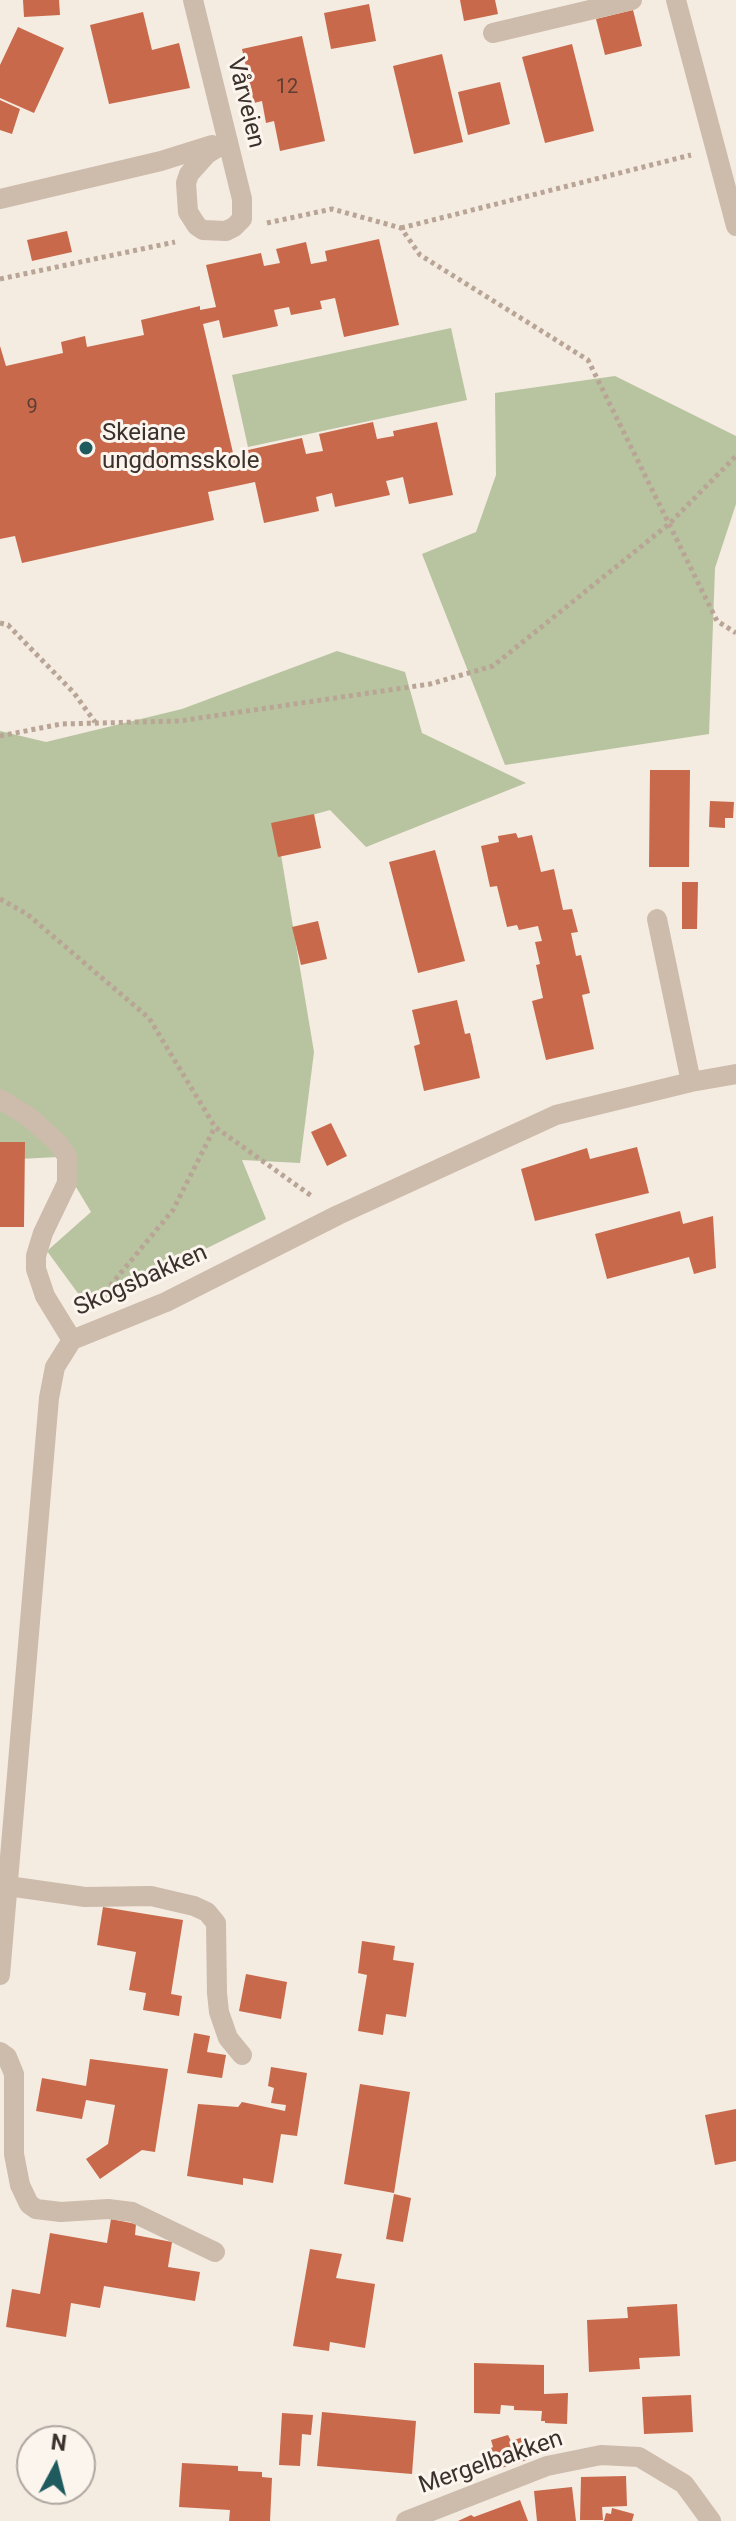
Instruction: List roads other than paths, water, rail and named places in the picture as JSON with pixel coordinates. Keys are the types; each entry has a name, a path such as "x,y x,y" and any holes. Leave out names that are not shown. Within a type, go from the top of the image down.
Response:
{"street":[{"name":"Vårveien","path":"193,0 228,141 242,199 234,225 203,230 188,212 186,183 189,174 207,154 228,141"},
{"path":"493,33 632,0"},
{"path":"676,0 736,226"},
{"path":"0,199 161,161 228,141"},
{"path":"657,919 691,1082"},
{"name":"Skogsbakken","path":"0,1975 49,1398 55,1367 70,1334 166,1302 338,1215 556,1115 736,1074"},
{"path":"0,1099 29,1117 58,1143 67,1156 67,1183 43,1233 36,1256 36,1269 45,1296 70,1334"},
{"path":"8,1886 85,1897 151,1896 207,1912 216,1923 219,2012 228,2038 242,2055"},
{"path":"0,2052 7,2057 14,2074 14,2154 20,2185 29,2204 36,2209 61,2212 108,2209 132,2212 215,2252"},
{"name":"Mergelbakken","path":"406,2521 547,2466 601,2455 639,2457 684,2484 711,2521"}],"place":[{"name":"Skeiane ungdomsskole","path":"86,448"}]}
